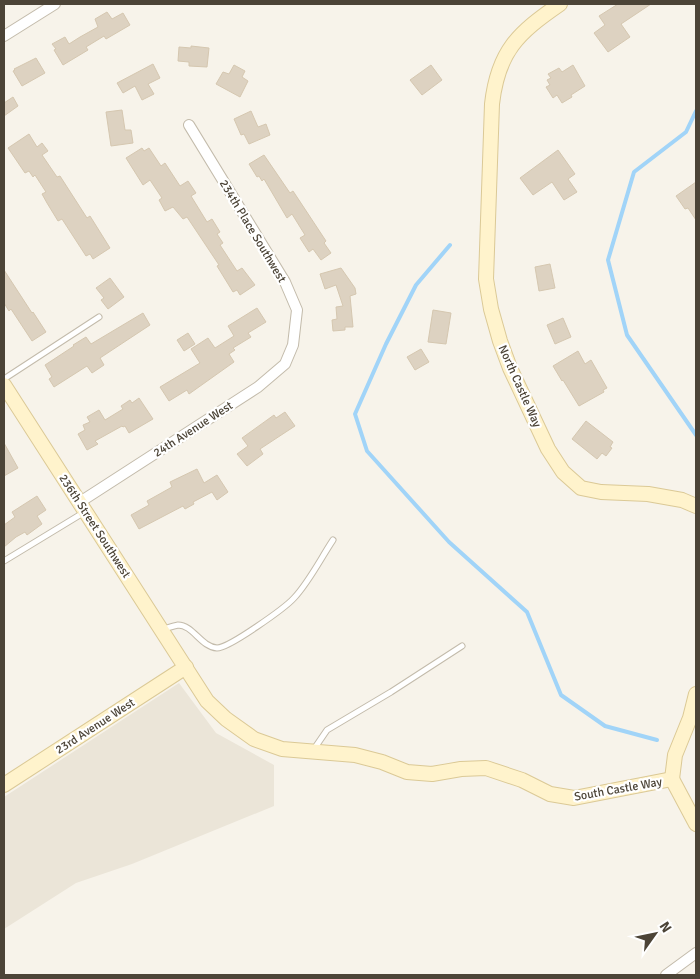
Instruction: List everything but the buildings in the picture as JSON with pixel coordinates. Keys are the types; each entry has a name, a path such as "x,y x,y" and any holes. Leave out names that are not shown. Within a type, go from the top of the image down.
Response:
{"street":[{"path":"4,36 55,4"},
{"name":"North Castle Way","path":"560,4 529,27 516,40 507,51 494,83 486,279 491,309 504,355 548,449 563,472 581,488 602,492 648,494 674,498 696,506"},
{"name":"234th Place Southwest","path":"189,125 285,282 297,310 293,345"},
{"name":"24th Avenue West","path":"83,507 258,387 285,364 293,345"},
{"name":"236th Street Southwest","path":"4,385 186,667"},
{"name":"South Castle Way","path":"186,667 207,701 226,719 254,739 282,749 355,755 382,762 407,772 432,774 461,769 486,768 522,780 550,794 574,798 672,779"},
{"name":"23rd Avenue West","path":"4,785 186,667"},
{"path":"696,694 690,718 675,755 672,779 696,824"},
{"path":"666,975 696,953"}],"lane":[{"path":"4,379 99,317"},
{"path":"4,561 83,507"},
{"path":"162,630 178,625 186,628 207,644 215,648 223,648 240,638 294,598 333,540"},
{"path":"313,751 327,730 391,692 462,646"}],"shaded area":[{"path":"179,683 216,733 274,765 274,806 132,864 76,883 4,929 4,797"}],"waterway":[{"path":"696,111 686,132 634,172 608,260 627,335 696,435"},
{"path":"450,245 416,285 386,344 355,414 367,451 449,542 527,612 561,695 605,726 657,740"}]}
